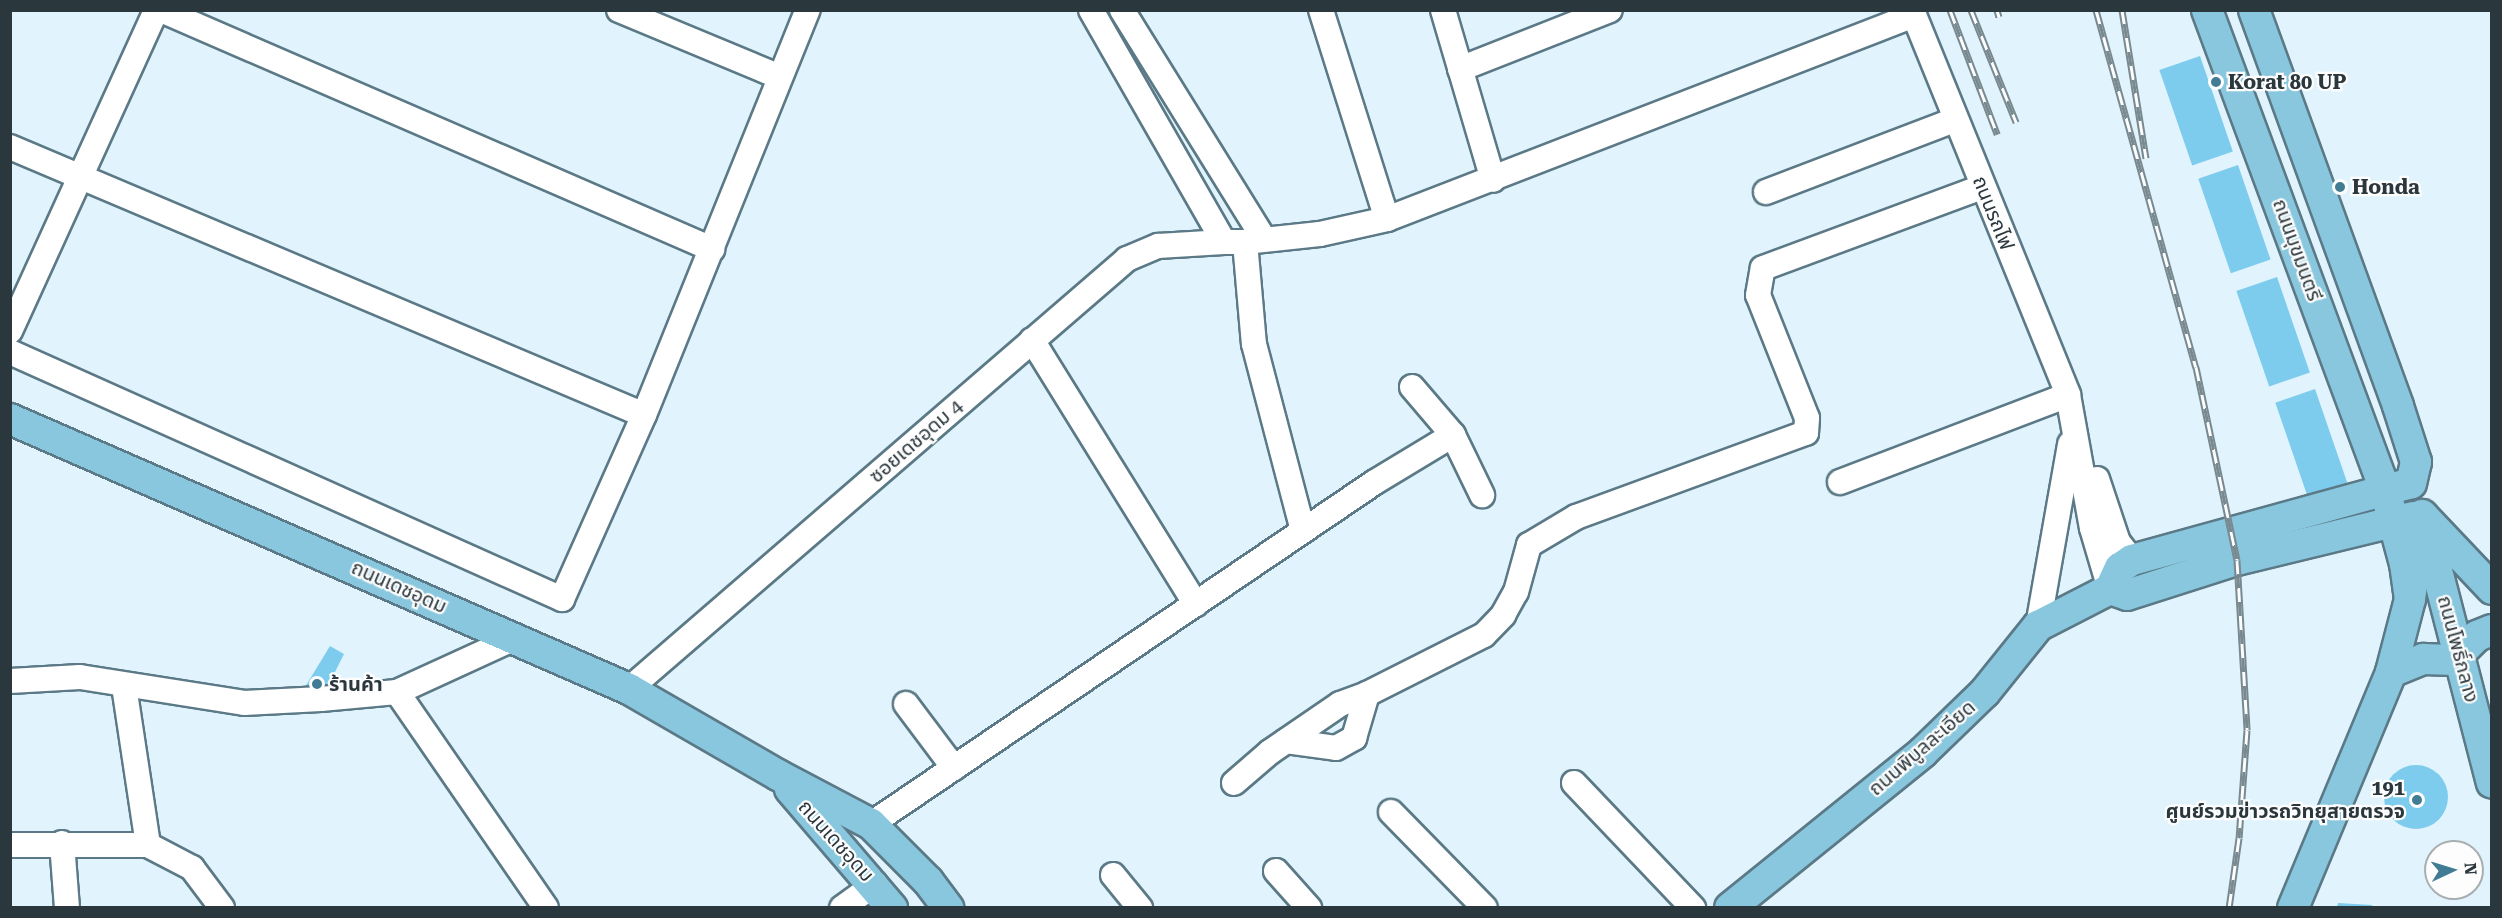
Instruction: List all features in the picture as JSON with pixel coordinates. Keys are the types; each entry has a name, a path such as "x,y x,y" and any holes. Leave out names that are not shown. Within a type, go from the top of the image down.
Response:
{"main road":[{"name":"ถนนมุขมนตรี","path":"2207,10 2398,486 2408,519"},
{"path":"2254,10 2398,406 2416,462 2398,486 2132,560 2120,568 2110,589 2127,595 2237,560 2408,519"},
{"name":"ถนนเดชอุดม","path":"10,419 629,689 778,775 871,824 928,881 948,908"},
{"path":"2408,519 2488,579"},
{"path":"2293,908 2391,672 2410,599 2408,519"},
{"name":"ถนนโพธิ์กลาง","path":"2408,519 2460,657 2492,783"},
{"name":"ถนนพิบูลละเอียด","path":"1730,908 1923,752 1985,692 2038,626 2110,589"},
{"path":"2391,672 2423,659 2460,657 2476,636 2492,630"},
{"name":"ถนนเดชอุดม","path":"778,775 884,896"}],"street":[{"path":"10,331 156,10"},
{"path":"161,10 712,249"},
{"path":"619,10 780,77"},
{"path":"10,352 562,599 644,415 808,10"},
{"path":"1091,10 1244,241"},
{"path":"1122,10 1244,241 1254,344 1303,531"},
{"path":"1321,10 1387,219"},
{"path":"1443,10 1493,180"},
{"path":"1460,69 1610,10"},
{"name":"ซอยเดชอุดม 4","path":"629,689 1127,259 1158,246 1320,234 1387,219 1493,180 1913,13"},
{"name":"ถนนรถไฟ","path":"1913,13 2071,405 2084,431 2105,508 2118,542 2132,560"},
{"path":"1766,192 1955,120"},
{"path":"10,147 644,415"},
{"path":"1234,783 1286,741 1340,704 1367,694 1484,635 1503,615 1516,592 1529,545 1576,517 1806,433 1807,418 1758,295 1763,268 1982,187"},
{"path":"1032,340 1196,604"},
{"path":"1412,387 1453,435 1482,495"},
{"path":"1840,482 2071,405 2038,626"},
{"name":"ถนนรถไฟ","path":"2071,405 2088,507 2110,589"},
{"path":"871,824 1303,531 1453,435"},
{"path":"10,681 80,677 124,686 244,703 397,692 515,638"},
{"path":"124,686 148,844"},
{"path":"397,692 546,908"},
{"path":"1286,741 1336,748 1354,738 1367,694"},
{"path":"906,704 954,768"},
{"path":"1574,783 1694,908"},
{"path":"1391,812 1485,908"},
{"path":"62,843 67,908"},
{"path":"10,845 148,844 192,868 222,908"},
{"path":"1276,872 1309,908"},
{"path":"1113,876 1140,908"},
{"path":"842,908 884,896"}],"building":[{"path":"2200,56 2233,151 2192,165 2159,70"},
{"path":"2238,165 2271,260 2231,273 2198,179"},
{"path":"2277,277 2310,372 2269,386 2236,291"},
{"path":"2315,389 2348,484 2308,498 2275,403"},
{"path":"330,646 344,654 323,696 305,687"},
{"name":"191 ศูนย์รวมข่าวรถวิทยุสายตรวจ","path":"2416,765 2428,767 2439,774 2446,785 2448,797 2446,809 2439,820 2428,827 2416,829 2404,827 2393,820 2386,809 2384,797 2386,785 2393,774 2404,767"},
{"path":"2338,903 2372,905 2372,908 2337,908"}],"railway":[{"path":"1950,10 1997,134"},
{"path":"1971,10 2016,122"},
{"path":"1997,10 1999,17"},
{"path":"2096,10 2196,367 2237,560 2247,730 2239,838 2229,908"},
{"path":"2122,10 2146,158"}],"place":[{"name":"Korat 80 UP","path":"2216,82"},
{"name":"Honda","path":"2340,187"},
{"name":"ร้านค้า","path":"317,684"},
{"name":"191 ศูนย์รวมข่าวรถวิทยุสายตรวจ","path":"2417,800"}]}
